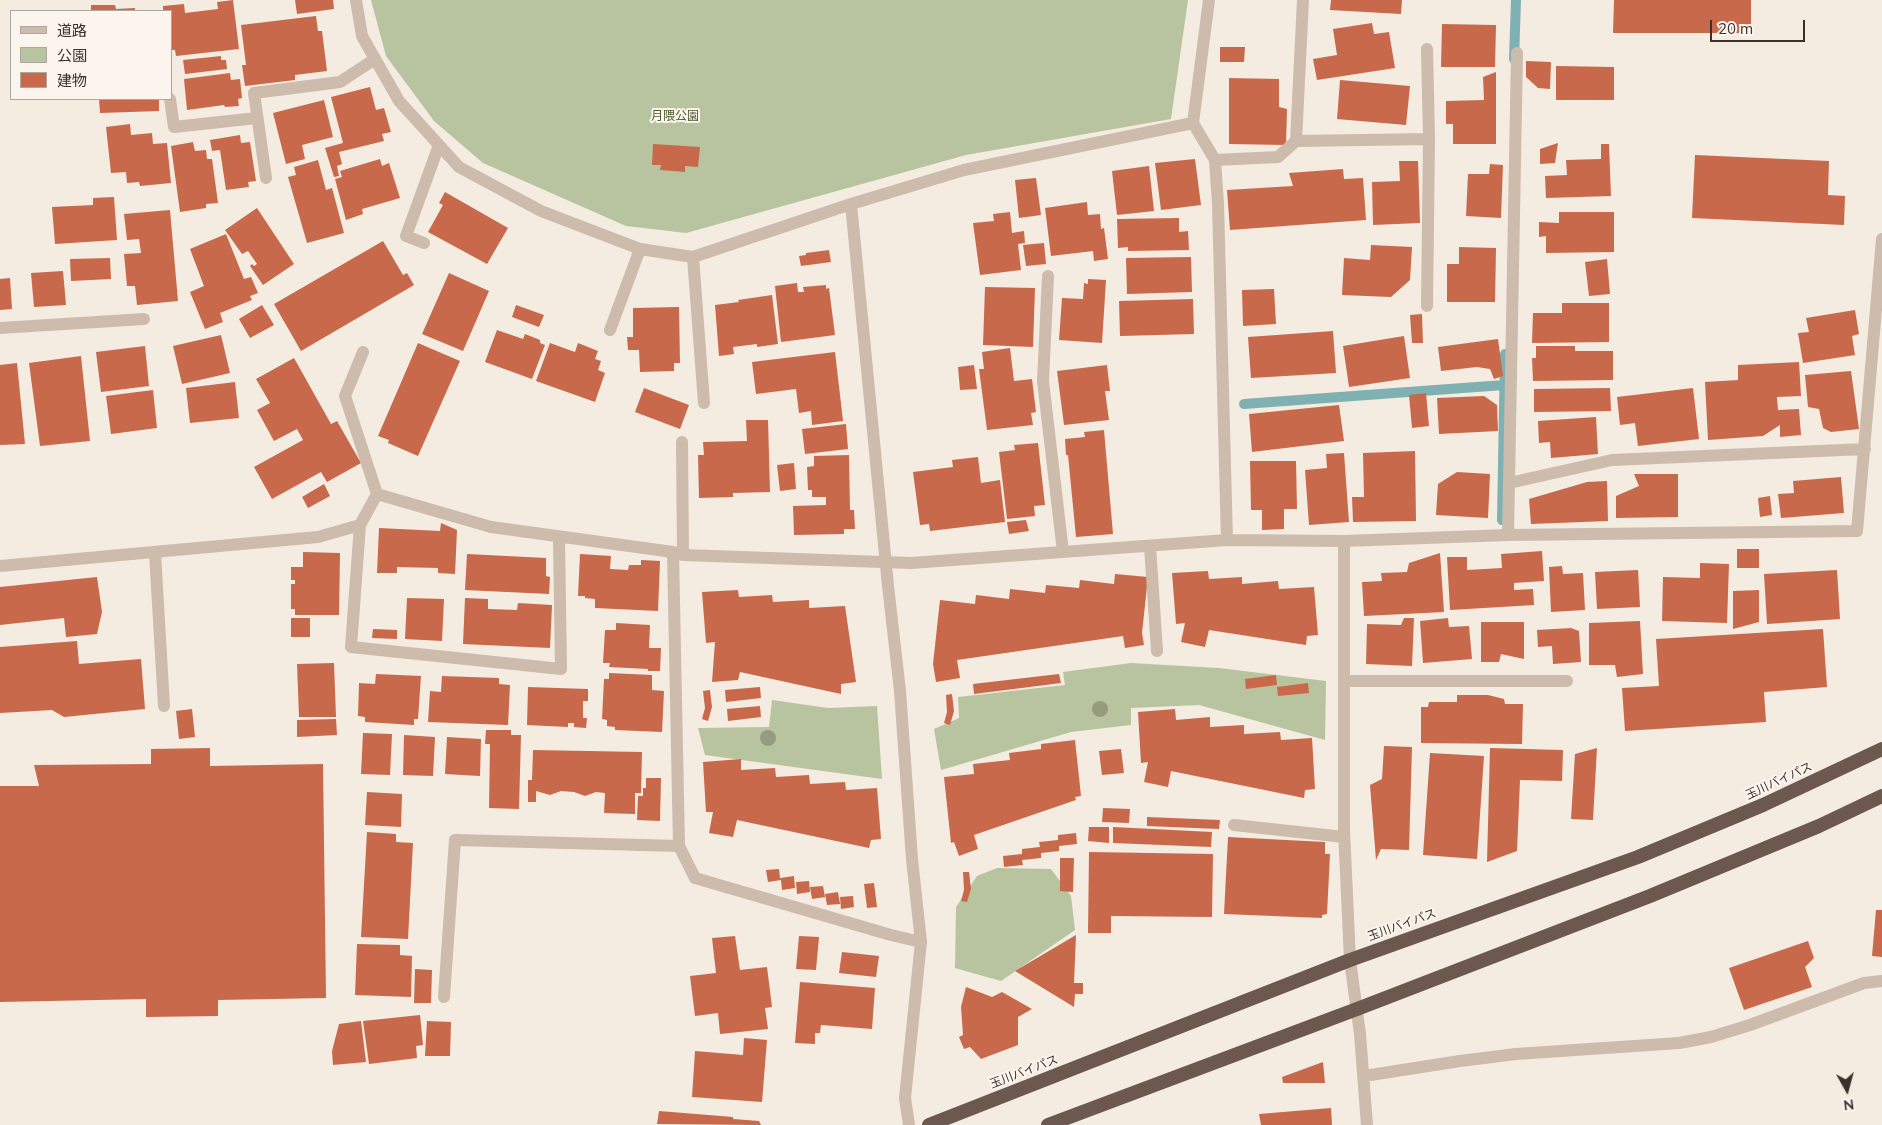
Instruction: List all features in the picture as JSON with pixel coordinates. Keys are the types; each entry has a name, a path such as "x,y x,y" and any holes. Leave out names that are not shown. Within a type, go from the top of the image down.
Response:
{"highway":[{"name":"玉川バイパス","path":"930,1125 1350,960 1638,857 1763,805 1882,749"},
{"path":"1048,1125 1358,1009 1650,896 1819,826 1882,796"}],"street":[{"path":"356,0 362,36 399,101 459,167 541,211 640,249 693,257 851,204 964,170 1193,123"},
{"path":"1209,0 1193,123 1215,160 1218,204 1227,540"},
{"path":"1296,141 1303,0"},
{"path":"1427,49 1429,139 1427,306"},
{"path":"1508,535 1517,53"},
{"path":"266,178 254,93 340,82 375,59"},
{"path":"170,100 174,127 257,118"},
{"path":"1215,160 1278,157 1296,141 1429,139"},
{"path":"424,243 406,236 439,145"},
{"path":"851,204 900,690 912,859 921,942 905,1098 909,1125"},
{"path":"377,494 491,527 678,554 911,563 1227,540 1344,541 1508,535 1857,531 1882,239"},
{"path":"610,330 640,249"},
{"path":"693,257 704,403"},
{"path":"1048,276 1043,381 1063,552"},
{"path":"0,328 144,319"},
{"path":"363,352 345,396 377,494 360,525 351,647 561,669 559,537"},
{"path":"682,442 678,554 679,846 695,878 921,942"},
{"path":"1509,483 1612,460 1864,449"},
{"path":"0,566 318,537 360,525"},
{"path":"1344,541 1344,837 1350,960 1358,1009 1367,1125"},
{"path":"1150,546 1157,650"},
{"path":"155,553 164,706"},
{"path":"1344,681 1567,681"},
{"path":"1234,825 1344,837"},
{"path":"444,996 455,840 679,846"},
{"path":"1364,1076 1460,1060 1516,1054 1678,1043 1711,1037 1750,1025 1864,983 1882,981"}],"green space":[{"name":"月隈公園","path":"371,0 1188,0 1171,119 966,155 686,233 626,226 483,163 434,121 386,56"},
{"path":"1131,663 1219,668 1326,681 1325,740 1199,705 1131,708 1131,725 1071,732 941,770 934,729 959,718 958,697 1065,685 1063,672"},
{"path":"772,700 828,708 877,706 882,779 705,755 698,728 769,727"},
{"path":"997,868 1051,869 1071,896 1075,930 1001,981 955,968 956,907 977,876"}],"building":[{"path":"233,0 239,49 176,56 175,50 172,50 172,10 163,10 163,6 184,4 185,13 218,9 217,2"},
{"path":"295,0 333,0 334,9 297,14"},
{"path":"1331,0 1402,0 1401,14 1330,10"},
{"path":"1614,0 1751,0 1751,33 1613,33"},
{"path":"91,5 115,5 116,9 135,8 135,10 91,10"},
{"path":"316,16 318,31 322,31 327,71 295,75 295,80 245,86 242,65 246,65 241,25"},
{"path":"1372,23 1374,34 1389,32 1395,68 1317,80 1313,59 1337,55 1333,29"},
{"path":"1442,24 1496,25 1495,67 1441,67"},
{"path":"1220,47 1245,47 1244,62 1220,62"},
{"path":"221,56 221,60 226,60 227,69 185,74 183,60"},
{"path":"1526,61 1551,62 1550,89 1538,88 1526,77"},
{"path":"1556,66 1614,67 1614,100 1556,100"},
{"path":"1496,72 1496,144 1453,144 1453,124 1446,124 1446,101 1484,100 1483,77"},
{"path":"230,73 231,80 240,79 242,98 238,99 239,106 225,107 224,105 187,110 184,79"},
{"path":"1229,78 1279,79 1279,107 1287,109 1286,145 1229,144"},
{"path":"1340,80 1410,86 1406,125 1337,119"},
{"path":"370,87 376,110 384,108 391,132 382,134 384,141 339,152 342,164 337,166 339,176 334,177 325,148 343,143 331,97"},
{"path":"99,100 159,100 159,111 100,113"},
{"path":"324,100 333,137 302,145 305,159 286,164 273,113"},
{"path":"130,124 131,135 152,133 153,144 167,143 171,183 140,186 139,182 127,183 126,172 111,173 106,127"},
{"path":"240,135 241,143 250,142 256,181 248,182 249,187 226,190 220,150 212,151 210,140"},
{"path":"193,142 195,151 206,150 207,159 212,159 218,203 206,204 206,208 180,212 171,146"},
{"path":"1558,143 1555,163 1540,164 1540,149"},
{"path":"653,144 700,147 698,167 685,166 685,172 660,170 661,165 652,165"},
{"path":"1601,144 1609,144 1611,196 1546,198 1545,176 1567,175 1566,160 1601,159"},
{"path":"1695,155 1829,161 1828,195 1845,196 1844,225 1692,218"},
{"path":"380,159 382,166 389,163 400,198 362,209 363,214 346,220 335,179 342,177 340,171"},
{"path":"1195,159 1201,205 1161,210 1155,163"},
{"path":"318,160 326,190 332,188 344,233 307,243 288,177 296,175 294,167"},
{"path":"1399,161 1418,161 1420,223 1373,225 1372,182 1400,181"},
{"path":"1490,164 1503,165 1501,218 1466,216 1468,174 1489,174"},
{"path":"1149,166 1154,211 1117,215 1112,171"},
{"path":"1343,169 1344,179 1363,178 1366,220 1230,230 1227,190 1293,186 1289,173"},
{"path":"1036,178 1041,215 1019,218 1015,180"},
{"path":"445,192 508,228 487,264 428,232 443,205 439,203"},
{"path":"114,197 117,240 55,244 52,207 93,205 93,198"},
{"path":"1087,202 1088,215 1100,214 1101,229 1104,228 1108,259 1094,261 1093,251 1051,256 1045,208"},
{"path":"257,208 294,264 263,285 250,266 257,264 248,251 242,254 225,230"},
{"path":"170,210 178,301 137,305 135,286 127,286 124,254 141,253 139,239 127,240 124,214"},
{"path":"1010,212 1012,233 1024,231 1025,243 1018,244 1021,270 980,275 973,223 994,221 993,214"},
{"path":"1559,212 1614,212 1614,252 1546,253 1546,236 1539,237 1539,222 1559,223"},
{"path":"1179,218 1179,232 1188,231 1189,250 1128,251 1128,247 1118,248 1117,219"},
{"path":"226,234 244,279 251,277 258,293 250,296 252,300 220,313 223,322 205,329 190,292 204,286 190,249"},
{"path":"383,241 403,275 407,273 414,285 301,351 274,304"},
{"path":"1044,243 1046,264 1026,266 1023,245"},
{"path":"1371,245 1412,247 1410,280 1391,297 1342,295 1344,258 1370,260"},
{"path":"1459,247 1496,248 1495,302 1447,302 1447,264 1459,264"},
{"path":"829,250 831,262 801,266 799,256 806,255 806,253"},
{"path":"1191,257 1192,292 1127,294 1126,258"},
{"path":"110,258 111,279 71,281 70,259"},
{"path":"1607,259 1610,294 1589,296 1585,262"},
{"path":"63,271 66,305 34,307 31,273"},
{"path":"449,273 489,291 463,351 422,334"},
{"path":"10,278 12,309 0,310 0,279"},
{"path":"1088,279 1106,280 1102,343 1059,340 1062,298 1083,299 1084,283 1088,284"},
{"path":"797,283 798,292 804,292 803,287 826,285 826,289 829,288 835,335 781,342 775,286"},
{"path":"985,287 1035,288 1033,347 983,345"},
{"path":"1274,289 1276,324 1243,326 1242,290"},
{"path":"772,295 778,344 757,347 757,344 733,347 734,354 719,356 715,305"},
{"path":"1193,299 1194,334 1120,336 1119,301"},
{"path":"1562,303 1609,303 1609,342 1532,343 1533,313 1562,313"},
{"path":"262,305 274,325 250,338 239,319"},
{"path":"516,305 544,315 539,327 512,317"},
{"path":"679,307 680,363 674,363 674,371 640,372 639,350 628,350 627,337 633,337 633,308"},
{"path":"1855,310 1859,334 1852,336 1855,355 1803,363 1798,333 1809,332 1806,318"},
{"path":"1422,314 1423,343 1412,343 1410,315"},
{"path":"497,330 523,339 525,334 540,340 540,343 545,345 532,379 485,362"},
{"path":"1333,331 1336,373 1251,378 1248,337"},
{"path":"221,335 230,373 182,384 173,346"},
{"path":"1404,336 1410,378 1349,387 1343,346"},
{"path":"1498,339 1503,376 1494,379 1490,369 1477,367 1441,371 1438,347"},
{"path":"418,343 460,361 418,456 388,443 389,440 378,436"},
{"path":"550,343 575,352 578,343 598,351 595,359 601,361 598,370 605,373 595,402 536,381"},
{"path":"145,346 149,386 101,392 96,352"},
{"path":"1536,346 1575,346 1575,351 1613,351 1613,380 1533,381 1532,358 1536,358"},
{"path":"1010,348 1014,381 1032,379 1036,412 1031,413 1033,425 987,430 979,369 984,369 982,352"},
{"path":"835,352 843,421 812,425 811,411 799,413 796,389 756,394 752,362"},
{"path":"81,356 90,441 40,446 29,363"},
{"path":"294,358 331,424 337,421 361,463 327,482 321,472 272,499 254,467 303,440 297,429 274,441 257,410 270,403 256,379"},
{"path":"1799,362 1801,396 1777,397 1778,410 1799,409 1801,435 1780,437 1780,425 1763,436 1708,440 1705,382 1738,380 1738,365"},
{"path":"17,363 25,444 0,445 0,365"},
{"path":"974,365 977,389 960,390 958,367"},
{"path":"1107,365 1110,391 1105,391 1109,420 1064,425 1057,371"},
{"path":"1851,371 1859,429 1831,432 1823,428 1819,409 1808,407 1805,375"},
{"path":"235,382 239,418 190,423 186,388"},
{"path":"644,388 689,405 680,429 635,412"},
{"path":"1610,388 1611,411 1534,412 1534,389"},
{"path":"1693,388 1699,439 1638,446 1635,423 1620,425 1617,397"},
{"path":"153,390 157,428 111,434 106,396"},
{"path":"1426,393 1429,426 1412,428 1409,395"},
{"path":"1484,396 1497,405 1498,431 1439,434 1437,398"},
{"path":"1339,405 1344,441 1252,452 1249,414"},
{"path":"1596,417 1598,454 1551,458 1550,442 1539,443 1538,421"},
{"path":"746,420 768,420 770,492 733,493 733,497 699,498 698,455 704,455 703,442 747,441"},
{"path":"846,424 848,449 805,454 802,429"},
{"path":"1104,430 1113,534 1076,537 1065,439 1085,437 1084,432"},
{"path":"1038,443 1045,505 1034,506 1035,516 1007,519 999,452 1015,450 1014,445"},
{"path":"1415,451 1416,521 1353,522 1352,497 1364,497 1363,453"},
{"path":"1344,453 1349,522 1309,525 1305,470 1327,468 1326,454"},
{"path":"849,455 850,510 854,510 855,529 844,529 844,534 794,535 793,506 826,505 826,497 812,497 812,490 808,490 807,467 814,466 814,456"},
{"path":"978,457 981,483 1000,480 1005,522 930,531 929,524 920,525 913,472 953,467 952,460"},
{"path":"1250,461 1296,461 1297,509 1284,509 1284,529 1262,530 1262,510 1251,510"},
{"path":"794,463 796,489 780,491 777,465"},
{"path":"1457,472 1490,474 1488,518 1436,515 1438,484"},
{"path":"1634,474 1678,474 1678,517 1616,518 1616,496 1639,486"},
{"path":"1841,477 1844,513 1781,518 1778,494 1794,493 1793,481"},
{"path":"1607,481 1608,521 1531,524 1529,499 1587,482"},
{"path":"324,484 330,496 308,508 302,497"},
{"path":"1770,496 1772,515 1760,517 1758,498"},
{"path":"1026,520 1029,531 1009,534 1007,522"},
{"path":"441,523 457,530 455,574 438,573 438,568 397,567 397,573 377,573 379,528 440,531"},
{"path":"1737,549 1759,549 1759,568 1737,568"},
{"path":"1542,551 1544,581 1514,583 1514,590 1533,589 1534,605 1450,610 1447,557 1467,557 1467,570 1502,568 1501,554"},
{"path":"303,552 340,553 339,615 295,615 295,609 291,609 291,584 295,584 295,580 291,580 291,567 303,567"},
{"path":"1440,553 1444,612 1364,616 1362,582 1382,581 1381,573 1407,572 1409,563"},
{"path":"467,554 546,558 546,576 550,577 549,594 465,590"},
{"path":"580,554 611,556 610,569 628,570 629,565 641,565 641,560 660,561 658,611 595,608 595,599 578,596"},
{"path":"1700,563 1729,564 1727,623 1662,621 1663,577 1700,578"},
{"path":"1562,566 1563,574 1583,573 1585,610 1551,612 1549,567"},
{"path":"1638,570 1640,607 1597,609 1595,572"},
{"path":"1837,570 1840,619 1767,624 1764,574"},
{"path":"1208,571 1209,579 1242,577 1242,584 1278,581 1279,589 1314,587 1318,635 1307,636 1306,645 1209,630 1205,647 1181,642 1185,623 1176,624 1172,573"},
{"path":"1115,574 1148,577 1142,633 1144,645 1125,648 1123,636 957,660 960,678 936,682 933,664 940,600 975,604 976,595 1009,599 1010,589 1045,593 1046,585 1079,588 1080,580 1114,584"},
{"path":"97,577 102,612 97,634 66,637 64,618 0,625 0,587"},
{"path":"738,590 739,597 772,595 773,602 809,600 809,608 845,606 856,682 841,684 841,694 740,672 738,680 712,682 715,642 706,643 702,592"},
{"path":"1759,590 1759,622 1733,629 1733,591"},
{"path":"407,598 444,599 442,641 405,639"},
{"path":"465,598 488,599 488,609 517,610 518,603 552,605 550,648 463,644"},
{"path":"291,618 310,618 310,637 291,637"},
{"path":"1404,618 1414,618 1412,666 1366,664 1367,624 1401,625"},
{"path":"1448,618 1449,627 1469,626 1472,659 1423,663 1420,621"},
{"path":"1640,621 1643,674 1617,677 1615,665 1589,665 1589,623"},
{"path":"1481,622 1524,622 1524,659 1501,654 1499,662 1481,662"},
{"path":"616,623 650,625 649,648 661,648 660,671 609,667 610,663 603,663 605,630 616,630"},
{"path":"1571,628 1579,631 1581,662 1553,664 1552,646 1538,647 1537,630"},
{"path":"373,629 397,630 397,639 372,638"},
{"path":"1823,629 1827,687 1764,692 1766,722 1625,731 1622,688 1659,686 1656,639"},
{"path":"77,641 79,664 141,659 145,709 64,717 52,710 0,713 0,647"},
{"path":"334,663 336,717 299,717 297,664"},
{"path":"609,673 652,675 652,690 664,691 662,732 615,730 615,727 607,726 607,720 602,719 604,679 609,679"},
{"path":"376,674 421,676 418,719 414,719 414,725 365,722 365,717 358,716 359,683 375,684"},
{"path":"1059,674 1061,683 974,694 973,684"},
{"path":"1276,675 1277,685 1246,689 1245,679"},
{"path":"442,676 499,678 499,684 510,685 508,725 428,722 430,691 441,692"},
{"path":"1308,683 1309,693 1278,696 1277,687"},
{"path":"528,687 588,689 588,701 583,701 583,718 587,718 586,728 574,727 574,723 568,723 568,727 527,725"},
{"path":"760,687 761,698 726,702 725,690"},
{"path":"710,690 712,707 708,721 702,719 705,708 703,691"},
{"path":"952,694 954,711 950,725 944,723 947,712 946,695"},
{"path":"1457,695 1488,695 1504,699 1505,704 1523,704 1522,744 1421,743 1421,707 1428,707 1429,702 1457,702"},
{"path":"760,706 761,717 728,721 727,709"},
{"path":"192,709 195,737 179,739 176,711"},
{"path":"1175,709 1176,720 1210,717 1210,727 1244,725 1244,734 1280,732 1281,740 1312,738 1315,789 1305,790 1304,798 1171,771 1168,787 1144,782 1148,762 1141,763 1138,712"},
{"path":"336,719 337,735 297,737 297,720"},
{"path":"486,730 511,730 511,735 521,735 519,809 489,808 490,744 485,744"},
{"path":"363,733 392,734 390,775 361,774"},
{"path":"404,735 435,737 433,776 403,775"},
{"path":"447,737 481,739 480,776 445,774"},
{"path":"1075,740 1081,796 1075,797 1076,800 974,835 978,849 959,856 954,842 951,843 944,777 974,774 973,764 1010,760 1009,753 1041,749 1041,744"},
{"path":"1384,746 1412,747 1409,850 1381,849 1376,860 1370,785 1382,779"},
{"path":"210,748 210,766 323,764 326,998 218,1000 218,1016 146,1017 146,999 0,1002 0,786 39,786 34,765 151,764 151,749"},
{"path":"1490,748 1563,750 1562,781 1520,780 1517,851 1487,862"},
{"path":"1597,748 1593,820 1571,819 1575,754"},
{"path":"1121,749 1124,773 1102,775 1099,751"},
{"path":"533,750 642,752 641,793 635,793 635,814 604,813 605,793 596,792 585,796 574,792 561,791 550,795 536,791 536,802 528,802 528,780 532,780"},
{"path":"1430,753 1484,756 1477,859 1423,855"},
{"path":"741,759 741,770 775,768 776,777 809,775 810,784 845,782 846,790 877,788 881,839 871,840 869,848 737,820 733,837 709,833 713,812 706,812 703,762"},
{"path":"646,778 661,778 660,821 637,820 638,796 643,796 643,788 646,788"},
{"path":"367,792 402,794 401,827 365,825"},
{"path":"1103,808 1130,809 1129,823 1102,822"},
{"path":"1147,817 1220,820 1219,829 1147,826"},
{"path":"1089,827 1109,827 1109,843 1088,841"},
{"path":"1113,827 1212,832 1211,847 1113,843"},
{"path":"367,832 396,834 396,842 413,843 408,939 361,937"},
{"path":"1076,833 1077,844 1059,846 1059,851 1041,853 1041,858 1022,860 1023,865 1004,867 1003,856 1022,854 1022,849 1040,847 1039,842 1058,840 1058,835"},
{"path":"1228,837 1325,842 1325,854 1330,854 1327,914 1322,915 1322,918 1224,914"},
{"path":"1089,852 1213,854 1212,917 1111,916 1111,933 1088,933"},
{"path":"1060,858 1074,858 1073,892 1060,891"},
{"path":"779,869 780,878 794,876 795,888 782,890 781,880 768,882 766,870"},
{"path":"963,872 969,872 971,889 967,902 961,901 964,890"},
{"path":"809,881 810,892 797,894 796,882"},
{"path":"874,883 877,907 867,908 864,884"},
{"path":"823,886 825,897 812,899 810,887"},
{"path":"838,892 840,904 827,905 825,894"},
{"path":"853,896 854,907 841,909 840,897"},
{"path":"1876,910 1882,910 1882,957 1872,956"},
{"path":"1076,935 1074,983 1083,983 1083,994 1075,994 1074,1007 1015,971"},
{"path":"735,936 740,970 767,967 772,1007 765,1008 768,1029 720,1034 718,1013 695,1016 690,976 716,973 712,938"},
{"path":"799,936 819,937 816,970 796,969"},
{"path":"1808,941 1814,958 1805,967 1812,987 1744,1010 1729,968"},
{"path":"357,944 400,945 400,955 412,956 411,997 355,995"},
{"path":"842,952 879,956 876,977 839,973"},
{"path":"415,969 432,970 431,1003 414,1003"},
{"path":"800,982 875,988 872,1029 821,1025 820,1033 815,1033 815,1044 795,1043"},
{"path":"966,987 992,997 1002,992 1032,1009 1018,1017 1018,1045 981,1059 970,1047 964,1049 959,1037 963,1035 961,1007"},
{"path":"420,1015 423,1045 416,1046 417,1058 369,1064 363,1021"},
{"path":"361,1021 366,1062 333,1065 332,1051 339,1024"},
{"path":"427,1021 451,1022 450,1056 425,1056"},
{"path":"744,1038 767,1040 762,1102 692,1097 695,1051 743,1055"},
{"path":"1323,1062 1325,1083 1283,1083 1282,1077"},
{"path":"1331,1108 1332,1125 1261,1125 1259,1114"},
{"path":"659,1111 733,1117 733,1119 759,1121 761,1125 657,1124"}],"waterway":[{"path":"1514,59 1516,0"},
{"path":"1502,520 1505,354"},
{"path":"1244,404 1504,385"}]}
